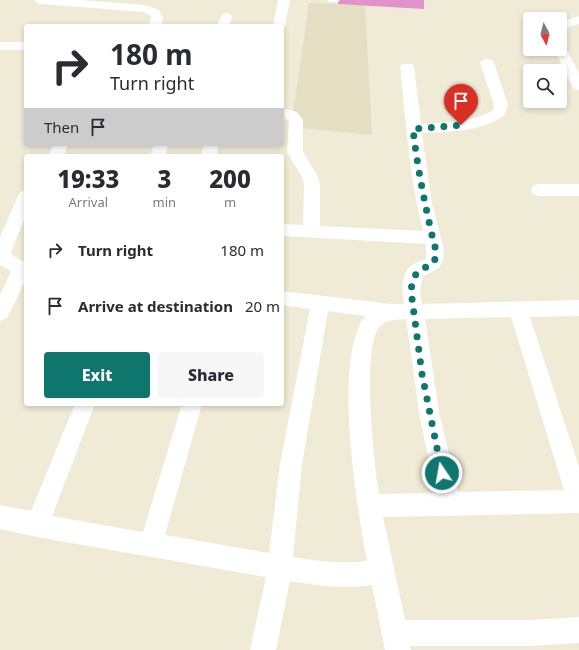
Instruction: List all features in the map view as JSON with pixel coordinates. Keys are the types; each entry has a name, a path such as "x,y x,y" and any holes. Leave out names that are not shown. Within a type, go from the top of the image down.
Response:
{"street":[{"path":"40,0 98,2 152,11 157,18 156,24"},
{"path":"279,24 284,0"},
{"path":"567,24 579,20"},
{"path":"0,46 24,46"},
{"path":"564,56 579,86"},
{"path":"413,129 461,125 483,122 494,118 500,112 501,105 487,63"},
{"path":"407,67 413,129 425,206 435,251 435,260 431,265 416,272 412,280 411,291 420,362 449,504"},
{"path":"284,113 292,115 296,120 295,152 309,175 312,184 311,232"},
{"path":"539,190 579,190"},
{"path":"0,313 20,273 20,268 5,259 2,256 2,252 24,201"},
{"path":"284,230 432,238"},
{"path":"284,298 393,312 579,308"},
{"path":"263,650 280,567 291,464 320,303"},
{"path":"370,506 579,502 518,310"},
{"path":"393,312 381,315 372,322 367,331 363,347 359,392 362,457 381,572 396,641 579,630"},
{"path":"37,525 84,406"},
{"path":"151,544 191,406"},
{"path":"0,517 37,525 321,574 348,576 381,572"}],"shaded area":[{"path":"309,3 365,5 372,135 291,127"}],"building":[{"path":"338,0 424,0 424,9 338,4"}],"route":[{"path":"442,473 422,374 411,291 412,280 416,272 431,265 435,260 435,251 425,206 413,129 461,125"}]}
